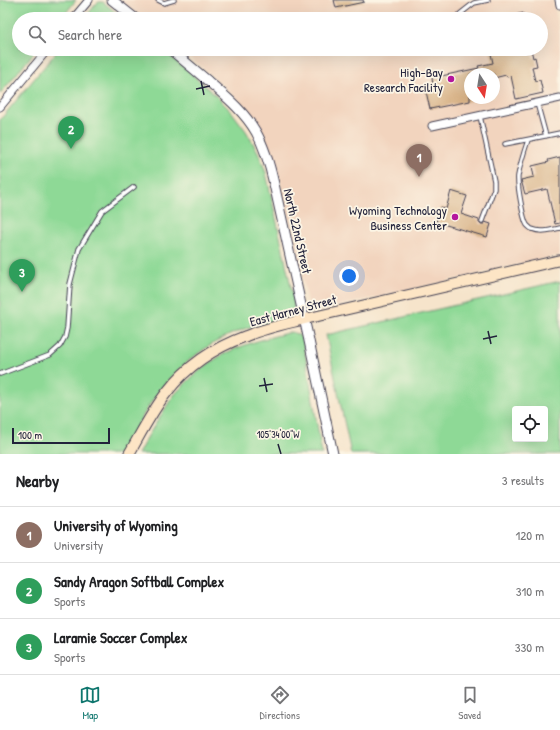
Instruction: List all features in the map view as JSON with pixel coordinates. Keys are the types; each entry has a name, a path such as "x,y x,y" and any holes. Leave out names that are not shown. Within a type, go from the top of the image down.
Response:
{"main road":[{"name":"East Harney Street","path":"128,454 155,410 180,377 208,355 226,344 246,335 305,319 560,260"}],"street":[{"path":"79,12 89,0"},
{"path":"112,0 127,12"},
{"path":"559,0 560,5"},
{"path":"0,107 42,56"},
{"name":"North 22nd Street","path":"178,56 235,105 248,121 261,142 270,166 305,319 333,454"},
{"path":"432,126 560,98"}],"lane":[{"path":"158,0 164,3 174,0"},
{"path":"463,12 474,3 488,0"},
{"path":"537,103 546,136"},
{"path":"480,116 494,181 494,189 482,221"},
{"path":"505,144 560,133"},
{"path":"528,140 517,182 527,225 531,229 538,231 548,231 560,228"},
{"path":"0,374 50,355 60,346 65,337 67,328 70,284 79,249 102,211 134,187"}],"shaded area":[{"path":"115,0 553,0 560,35 560,255 321,310 312,309 308,302 285,199 272,155 262,133 238,100 189,56 548,56 548,12 133,12"}],"green space":[{"path":"0,0 76,0 67,12 12,12 12,56 31,56 0,94"},
{"path":"103,2 115,12 90,12 96,4"},
{"path":"53,56 170,56 231,111 246,131 258,152 266,173 293,296 293,312 289,316 245,329 226,337 189,360 168,381 150,404 121,454 0,454 0,120"},
{"path":"560,281 560,454 351,454 326,335"},
{"path":"292,332 299,335 303,341 322,454 138,454 174,396 200,371 214,360 228,352 259,340"}],"building":[{"path":"334,0 363,0 364,2 336,8"},
{"name":"High-Bay Research Facility","path":"492,56 535,57 537,66 532,67 535,81 540,80 543,93 516,99 511,76 507,77 506,75 500,76 500,68 479,68 478,66 493,63"},
{"name":"High-Bay Research Facility","path":"464,71 464,102 430,109 425,87 433,85 432,78"},
{"path":"560,157 560,223 555,224 547,189 525,194 521,180 534,177 532,166 549,162 548,160"},
{"name":"Wyoming Technology Business Center","path":"451,191 467,196 461,214 479,220 479,223 481,224 484,224 485,222 491,224 487,237 436,222 441,207 446,209"}],"place":[{"name":"High-Bay Research Facility","path":"451,79"},
{"name":"Sandy Aragon Softball Complex","path":"71,149"},
{"name":"University of Wyoming","path":"419,177"},
{"name":"Wyoming Technology Business Center","path":"455,217"},
{"name":"Laramie Soccer Complex","path":"22,292"}]}
